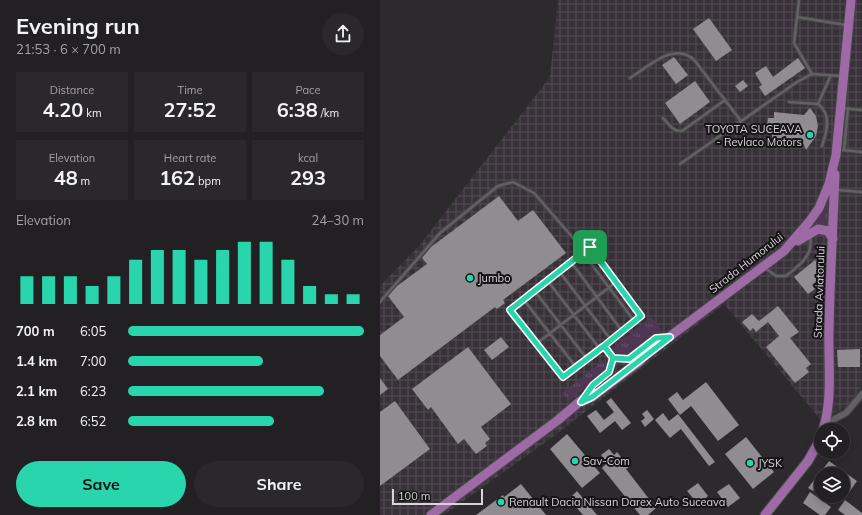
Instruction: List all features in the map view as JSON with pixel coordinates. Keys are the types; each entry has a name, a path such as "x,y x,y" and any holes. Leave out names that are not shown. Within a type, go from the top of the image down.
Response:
{"main road":[{"name":"Strada Humorului","path":"581,402 592,397 639,362 645,355 784,251 810,222 819,208 827,190 839,152 844,108 844,76 851,0"},
{"name":"Strada Aviatorului","path":"824,423 828,390 829,319 835,190 839,152"},
{"path":"784,251 809,233 821,229 828,232 833,239"},
{"name":"Strada Humorului","path":"431,515 581,402 589,393 634,359 645,355"},
{"path":"765,515 808,461 814,450"}],"street":[{"path":"830,423 846,413 862,394"}],"lane":[{"path":"799,0 794,43 812,74"},
{"path":"797,17 848,25"},
{"path":"630,78 666,55 680,53 692,58 741,121"},
{"path":"680,164 797,82 812,74 844,76"},
{"path":"818,104 831,75"},
{"path":"663,118 672,129 677,132 682,131 725,100"},
{"path":"789,102 818,104 825,112 827,121 822,146"},
{"path":"844,108 862,110"},
{"path":"839,152 862,152"},
{"path":"380,302 440,233 498,186 513,182 534,193 574,239 590,247 640,313 639,318 635,322 566,376 560,376 510,310 590,247"},
{"path":"835,190 862,192"},
{"path":"763,267 776,276 786,276 807,257 811,247 809,233"},
{"path":"582,253 635,322"},
{"path":"571,262 622,331"},
{"path":"559,271 611,340"},
{"path":"547,280 600,349"},
{"path":"536,344 616,282"},
{"path":"534,290 587,359"},
{"path":"523,299 576,367"},
{"path":"604,346 613,358 629,359 656,338 670,337"},
{"path":"589,393 593,385 609,372 613,358"}],"shaded area":[{"path":"558,0 862,0 862,387 846,408 820,419 724,304 554,436 444,515 380,515 380,286 419,246 550,77"}],"green space":[{"path":"831,186 831,230 825,224 817,224 809,227"},
{"path":"651,317 661,329 627,356 613,352 612,348"},
{"path":"606,358 606,372 569,401 562,393"}],"building":[{"path":"709,18 732,50 716,61 693,29"},
{"path":"674,57 688,75 676,84 662,65"},
{"path":"798,58 805,68 765,96 759,87 762,85 755,73 766,66 773,77"},
{"path":"743,80 748,86 740,92 735,86"},
{"path":"695,81 710,102 680,124 665,103"},
{"path":"810,108 816,116 818,126 816,136 806,150 802,141 772,138 772,132 766,131 768,118 774,118 774,112 804,115"},
{"name":"Jumbo","path":"499,196 518,221 533,210 566,253 503,300 505,303 497,309 495,307 398,380 380,356 380,335 404,317 388,296 397,286 427,264 422,258 431,247"},
{"path":"815,260 821,269 816,275 819,279 812,285 815,289 808,294 794,277"},
{"path":"778,306 799,332 790,338 811,364 806,368 809,372 795,383 766,347 779,336 768,322 756,332 753,328 750,331 742,322 752,314 759,321"},
{"path":"501,337 509,347 492,360 484,350"},
{"path":"468,347 511,404 481,427 490,439 485,443 487,446 476,454 464,439 458,444 431,407 428,410 412,389"},
{"path":"860,349 860,367 838,367 837,350"},
{"path":"380,378 388,389 380,395"},
{"path":"706,382 739,425 718,441 691,406 680,415 668,399 677,392 683,400"},
{"path":"611,398 631,423 622,430 615,421 600,433 587,416 596,410 604,420 614,412 606,402"},
{"path":"395,401 430,449 380,486 380,412"},
{"path":"647,410 654,419 645,427 641,421 645,418 642,414"},
{"path":"663,413 669,421 678,414 715,462 709,466 681,429 670,438 655,420"},
{"name":"Sav-Com","path":"567,434 600,473 582,488 550,449"},
{"name":"JYSK","path":"746,437 774,472 753,489 725,454"},
{"path":"609,449 614,455 617,452 629,467 626,469 656,508 648,515 640,515 602,468 606,464 606,461 601,455"},
{"path":"829,461 837,467 824,467"},
{"path":"850,476 857,481 850,491"},
{"path":"814,480 814,490 813,491 808,488"},
{"path":"698,483 708,496 698,504 687,491"},
{"path":"521,484 546,515 476,515 503,495 504,497"},
{"path":"729,484 740,498 728,507 717,492"},
{"path":"577,491 597,515 583,515 569,499"},
{"path":"810,492 814,495 814,503 825,503 831,507 825,515 820,515 803,503"},
{"path":"843,503 849,503 862,513 862,515 845,515 838,510"}],"place":[{"name":"TOYOTA SUCEAVA - Revlaco Motors","path":"810,135"},
{"name":"Jumbo","path":"470,278"},
{"name":"Sav-Com","path":"575,461"},
{"name":"JYSK","path":"750,463"},
{"name":"Renault Dacia Nissan Darex Auto Suceava","path":"501,502"}],"route":[{"path":"590,247 510,310 560,376 566,376 604,346 613,358 612,366 606,376 593,385 589,393 581,402 592,397 670,337 656,338 629,359 613,358 604,346 641,316 590,247"}]}
